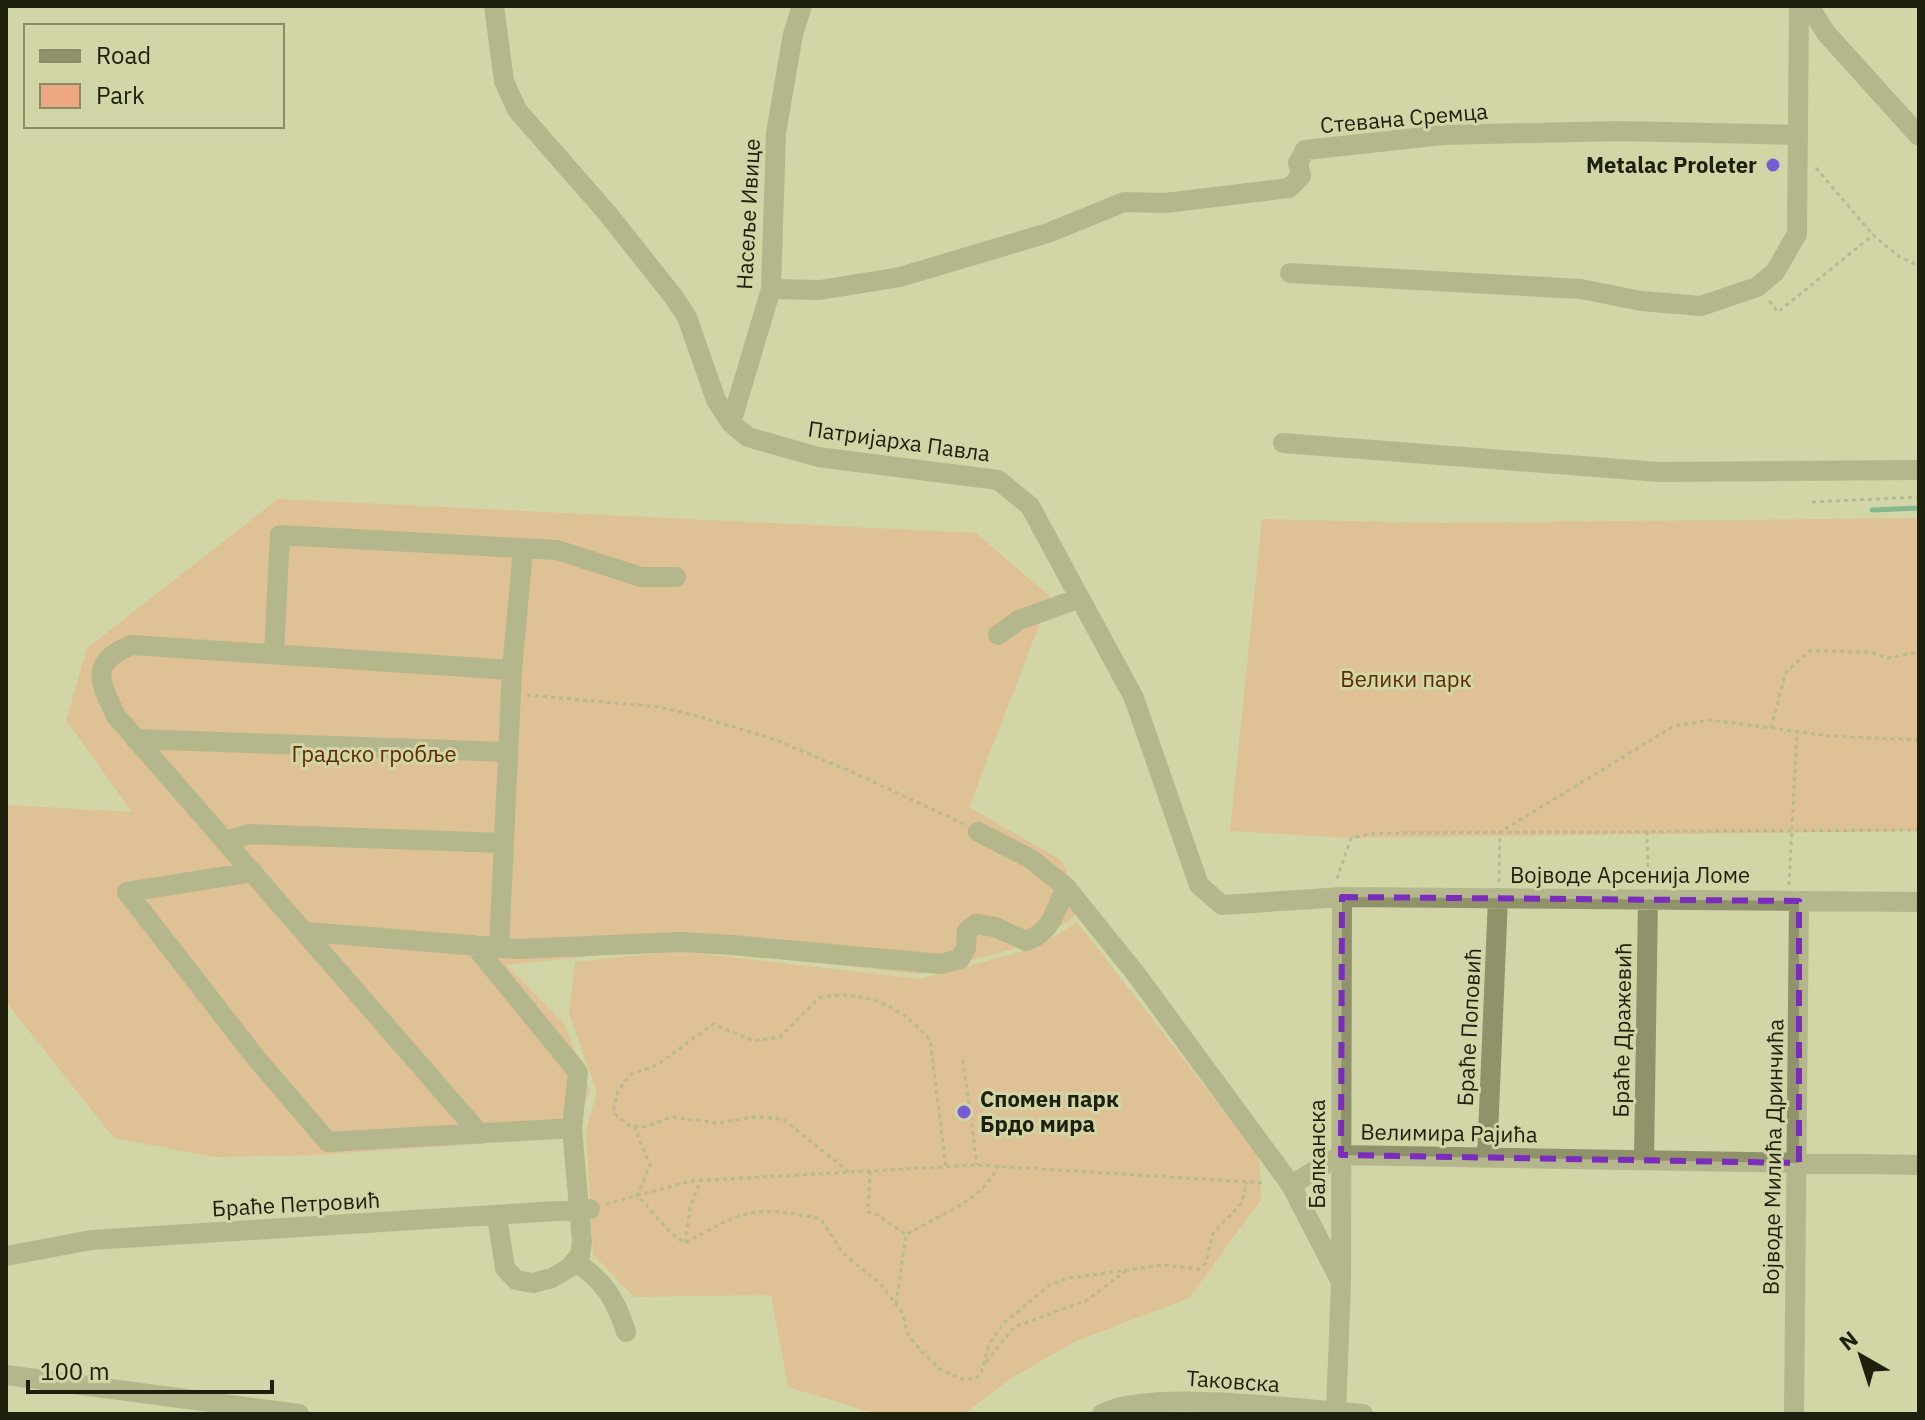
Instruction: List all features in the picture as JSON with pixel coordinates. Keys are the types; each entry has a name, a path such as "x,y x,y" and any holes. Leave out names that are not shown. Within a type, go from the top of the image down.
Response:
{"street":[{"path":"494,6 504,81 517,110 608,214 680,306 694,335 716,400 731,423"},
{"name":"Насеље Ивице","path":"731,423 771,289 776,133 793,34 802,6"},
{"path":"1812,8 1826,33 1919,135"},
{"path":"1290,273 1581,289 1641,301 1701,306 1757,287 1775,272 1797,234 1798,141 1812,8"},
{"name":"Стевана Сремца","path":"771,289 820,290 900,277 1048,233 1124,202 1165,203 1289,188 1301,176 1298,163 1305,150 1443,135 1619,131 1798,141"},
{"name":"Патријарха Павла","path":"731,423 748,437 818,457 998,480 1030,506 1134,698 1199,885 1222,905 1336,897"},
{"path":"1283,443 1660,472 1919,470"},
{"path":"274,654 280,535 557,550 641,577 676,577"},
{"path":"499,947 512,670 523,550"},
{"path":"998,635 1019,620 1080,598"},
{"path":"480,1134 308,932 116,716 100,674 113,653 131,645 512,670"},
{"path":"135,739 508,752"},
{"path":"978,832 1031,859 1066,887 1079,903 1291,1185 1341,1282"},
{"path":"225,841 250,834 504,843"},
{"path":"253,872 127,892 256,1058 328,1142 572,1128"},
{"path":"308,932 499,947 680,942 847,953 941,964 960,959 966,948 967,931 976,924 995,927 1026,941 1040,936 1049,925 1066,887"},
{"name":"Војводе Арсенија Ломе","path":"1336,897 1919,902"},
{"name":"Балканска","path":"1336,897 1341,1155 1341,1282 1336,1412"},
{"name":"Браће Поповић","path":"1487,1158 1498,898"},
{"name":"Браће Дражевић","path":"1644,1160 1648,899"},
{"name":"Војводе Милића Дринчића","path":"1794,900 1799,1163 1794,1414"},
{"path":"474,945 578,1072 572,1128 585,1209 582,1242 575,1262 543,1282 516,1280 505,1268 497,1216"},
{"name":"Велимира Рајића","path":"1291,1185 1341,1155 1919,1165"},
{"name":"Браће Петровић","path":"6,1256 91,1240 585,1209"},
{"path":"575,1262 609,1290 626,1332"},
{"path":"6,1375 299,1414"},
{"name":"Таковска","path":"1102,1414 1132,1403 1168,1402 1363,1414"}],"path":[{"path":"1798,141 1873,235 1898,256 1919,266"},
{"path":"1757,287 1778,312 1873,235"},
{"path":"1812,502 1919,497"},
{"path":"1771,728 1786,672 1810,651 1869,652 1887,658 1919,652"},
{"path":"511,694 659,707 701,717 773,739 872,780 978,832"},
{"path":"1500,832 1674,726 1711,720 1797,731 1919,740"},
{"path":"1794,900 1792,831 1797,731"},
{"path":"1336,897 1351,838 1377,833 1919,830"},
{"path":"1647,831 1648,899"},
{"path":"1498,898 1500,832"},
{"path":"849,1172 783,1119 752,1117 718,1123 672,1117 658,1124 628,1125 613,1112 618,1091 631,1074 657,1065 713,1024 754,1041 780,1037 819,998 866,996 890,1006 930,1040 946,1167"},
{"path":"963,1060 977,1165"},
{"path":"634,1126 650,1165 637,1196"},
{"path":"585,1209 701,1180 977,1165 1291,1185"},
{"path":"896,1304 906,1235 939,1214 972,1199 991,1182 998,1166"},
{"path":"870,1171 868,1212 878,1215 906,1235"},
{"path":"685,1243 690,1208 701,1180"},
{"path":"685,1243 730,1216 767,1209 821,1219 843,1253 882,1286 902,1312 908,1335 940,1369 961,1379 975,1379 981,1374 989,1344 1004,1323 1051,1284 1070,1278 1162,1265 1199,1269 1206,1263 1213,1233 1242,1203 1246,1182"},
{"path":"637,1196 655,1212 666,1232 685,1243"},
{"path":"983,1365 1014,1327 1087,1300 1128,1269"}],"highlighted area":[{"path":"1342,897 1799,901 1799,1163 1341,1155"}],"green space":[{"name":"Градско гробље","path":"278,499 976,533 1050,597 969,807 1062,861 1079,903 1073,918 1035,943 919,974 677,947 506,965 564,1023 590,1090 571,1138 313,1155 215,1157 114,1138 6,1002 6,805 132,812 66,720 87,648"},
{"name":"Велики парк","path":"1919,518 1919,831 1351,838 1230,831 1262,519 1440,523"},
{"name":"Спомен парк Брдо мира","path":"1077,922 1259,1156 1261,1200 1189,1298 1076,1341 1010,1379 964,1414 876,1414 788,1387 771,1295 634,1297 593,1254 586,1131 597,1092 569,1014 575,962 676,951 920,979 1038,947"}],"waterway":[{"path":"1872,510 1919,508"}],"place":[{"name":"Metalac Proleter","path":"1773,165"},
{"name":"Спомен парк Брдо мира","path":"964,1112"}]}
